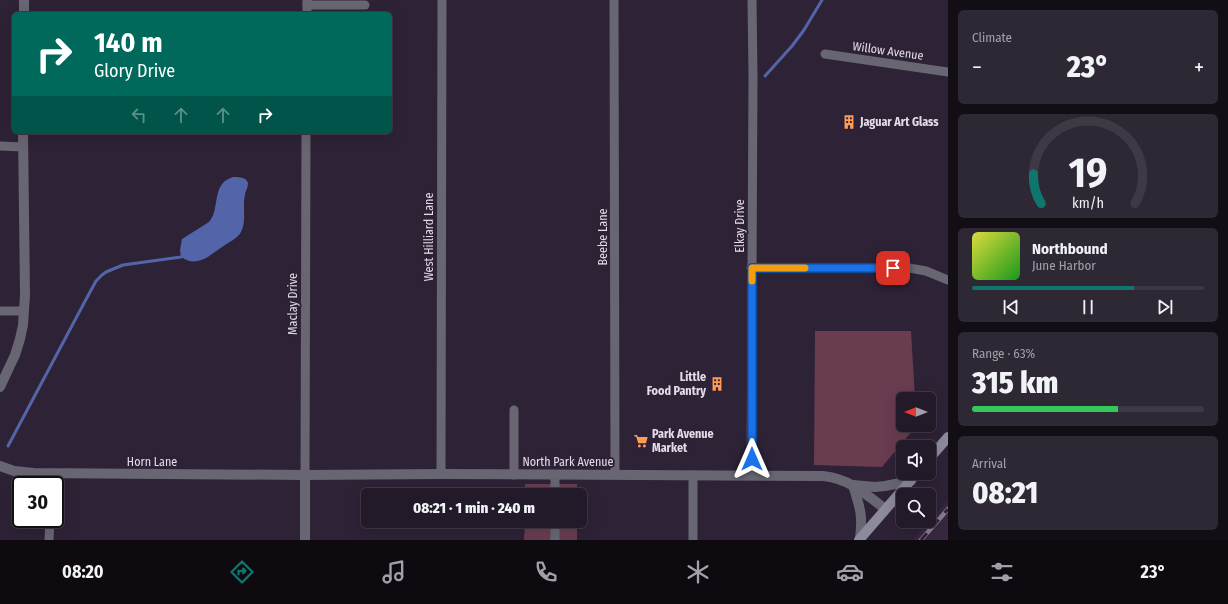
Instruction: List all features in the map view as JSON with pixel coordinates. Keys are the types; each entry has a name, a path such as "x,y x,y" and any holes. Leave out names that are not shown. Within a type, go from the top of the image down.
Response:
{"main road":[{"path":"936,451 948,438"},
{"path":"859,539 911,480"}],"street":[{"path":"24,0 24,12"},
{"name":"West Hilliard Lane","path":"441,474 442,0"},
{"name":"Beebe Lane","path":"614,0 615,474"},
{"name":"Elkay Drive","path":"752,0 752,475"},
{"path":"307,6 365,5"},
{"name":"Willow Avenue","path":"825,54 948,72"},
{"path":"0,387 10,367 20,339 23,325 23,134"},
{"name":"Maclay Drive","path":"305,475 306,134"},
{"path":"0,146 23,147"},
{"path":"752,268 909,268 926,271 948,280"},
{"path":"0,311 24,311"},
{"path":"514,410 514,475"},
{"name":"Horn Lane","path":"0,466 6,469 23,472 50,474 305,475"},
{"name":"North Park Avenue","path":"305,475 615,474 831,476 853,485 885,509"},
{"path":"305,475 305,540"},
{"path":"555,475 555,488"},
{"path":"693,475 693,540"},
{"path":"859,539 862,518 853,485 876,487 904,480"},
{"path":"50,528 50,540"},
{"path":"555,528 555,540"}],"shaded area":[{"path":"815,331 911,331 915,392 896,392 896,432 911,432 904,440 896,440 896,450 882,467 814,465"},
{"path":"525,484 577,484 577,488 525,488"},
{"path":"948,500 948,540 913,540 924,528 936,528 936,514"},
{"path":"525,528 577,528 577,540 524,540"}],"water":[{"path":"233,177 243,178 248,183 244,200 244,223 240,234 203,260 192,261 181,257 180,250 182,239 209,222 214,212 217,195 221,185 226,180"}],"waterway":[{"path":"765,76 792,46 804,30 822,0"},
{"path":"8,446 96,281 106,272 123,265 181,257"}],"railway":[{"path":"921,540 948,509"}],"slow traffic":[{"path":"752,281 752,268 805,268"}],"place":[{"name":"Jaguar Art Glass","path":"849,122"},
{"name":"Little Food Pantry","path":"717,384"},
{"name":"Park Avenue Market","path":"641,441"}],"route":[{"path":"752,459 752,268 893,268"}]}
